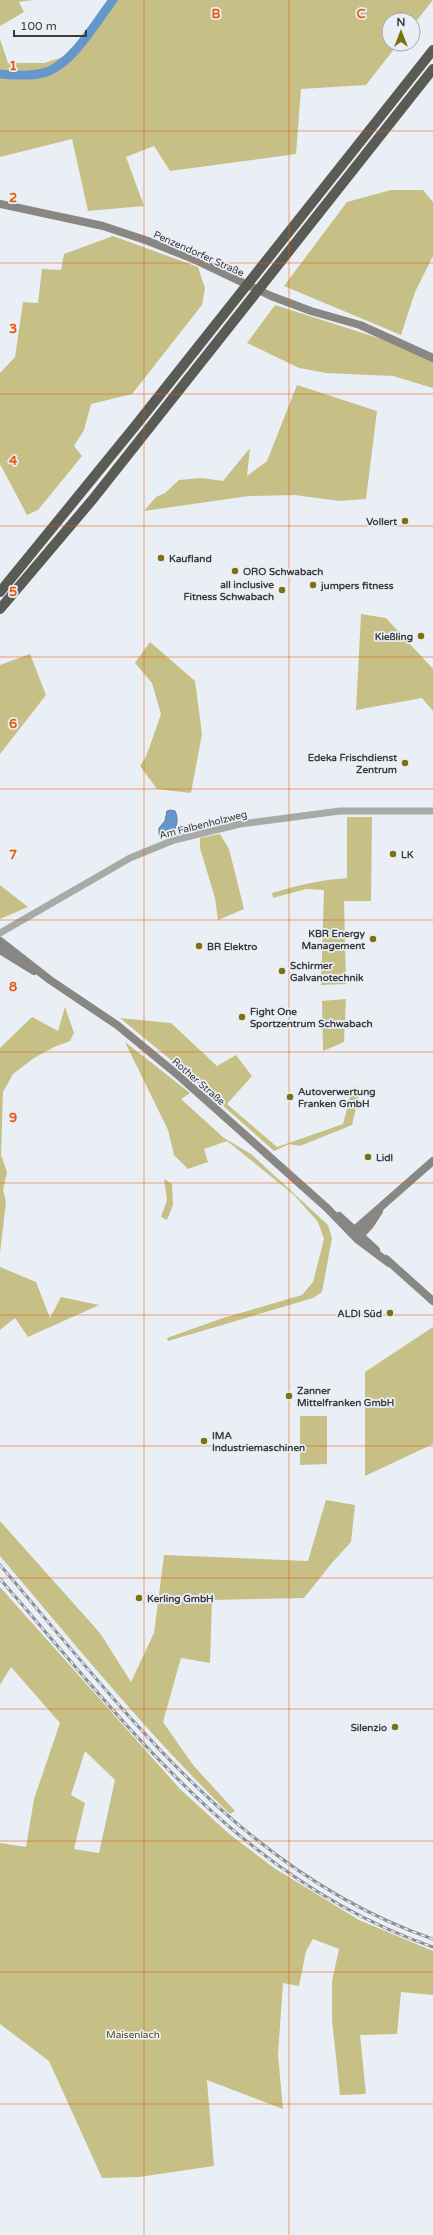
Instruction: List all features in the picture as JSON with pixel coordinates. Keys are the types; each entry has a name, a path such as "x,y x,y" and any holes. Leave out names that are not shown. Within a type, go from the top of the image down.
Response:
{"highway":[{"path":"0,592 136,425 433,50"},
{"path":"0,609 93,499 433,69"}],"main road":[{"name":"Penzendorfer Straße","path":"0,204 97,225 140,238 191,258 270,296 311,311 360,325 433,358"},
{"name":"Rother Straße","path":"0,941 50,980 117,1025 179,1076 433,1301"},
{"name":"Rother Straße","path":"0,950 25,967 50,980"},
{"path":"356,1234 383,1205 433,1161"}],"street":[{"name":"Am Falbenholzweg","path":"0,933 130,858 174,840 240,824 340,811 433,811"},
{"path":"0,926 23,920"}],"green space":[{"path":"0,0 33,0 19,2 24,12 0,26"},
{"path":"109,0 433,0 421,15 421,12 381,12 381,52 392,52 366,85 301,89 296,154 170,171 154,146 126,157 144,206 88,211 72,139 0,157 0,39 8,63 44,63 66,56"},
{"path":"391,190 423,190 433,202 433,256 415,292 401,335 284,286 347,202"},
{"path":"113,236 198,267 205,288 202,305 132,394 91,404 84,430 74,446 82,456 38,510 27,515 0,464 0,373 15,357 23,302 38,303 42,269 61,270 64,254"},
{"path":"275,305 397,344 433,362 433,388 393,376 326,373 299,368 247,343"},
{"path":"297,385 377,411 366,499 339,501 295,495 249,496 144,511 156,497 165,493 179,480 202,478 223,481 250,448 247,476 267,461"},
{"path":"361,614 386,618 433,669 433,711 422,698 356,710"},
{"path":"150,642 195,681 202,734 191,793 157,789 140,766 146,757 161,714 152,683 135,663"},
{"path":"30,654 46,695 0,754 0,665"},
{"path":"347,817 372,817 371,901 344,901 346,984 321,985 324,890 306,889 273,898 272,893 310,883 347,878"},
{"path":"220,834 229,849 244,909 218,920 215,898 200,848 200,838"},
{"path":"0,885 28,907 0,919"},
{"path":"346,999 344,1042 323,1051 322,1001"},
{"path":"65,1007 74,1033 70,1041 54,1047 34,1058 13,1074 3,1092 1,1155 7,1172 3,1190 6,1202 0,1253 0,1048 32,1017 58,1031"},
{"path":"120,1018 171,1023 217,1066 236,1055 252,1076 227,1104 277,1147 343,1124 352,1089 357,1087 360,1091 352,1125 300,1146 289,1144 274,1151 177,1065"},
{"path":"125,1042 190,1093 181,1099 224,1138 251,1154 328,1225 332,1238 322,1292 313,1298 168,1341 167,1338 223,1318 302,1295 313,1282 324,1239 318,1222 294,1195 227,1141 204,1149 208,1162 188,1169 174,1155 168,1130"},
{"path":"164,1179 172,1184 173,1205 167,1220 161,1217 167,1200"},
{"path":"0,1267 36,1282 50,1318 61,1297 99,1305 28,1337 15,1318 0,1330"},
{"path":"433,1327 433,1444 365,1476 365,1372"},
{"path":"300,1416 327,1416 327,1464 300,1465"},
{"path":"326,1500 355,1505 351,1542 304,1598 212,1600 210,1663 181,1658 163,1722 193,1765 235,1811 230,1814 199,1784 141,1720 0,1556 0,1521 100,1633 131,1682 154,1633 164,1555 308,1561"},
{"name":"Maisenlach","path":"0,1587 180,1789 228,1833 274,1868 359,1920 433,1951 433,1995 401,1992 397,2034 360,2035 366,2094 340,2095 332,2020 332,1981 339,1949 313,1939 306,1951 299,1986 283,1983 278,2055 283,2109 207,2080 214,2166 139,2177 102,2178 49,2061 0,2024 0,1843 26,1847 34,1799 60,1723 11,1667 0,1685","holes":["85,1751 115,1780 99,1853 74,1849 85,1803 71,1795"]}],"water":[{"path":"167,811 175,811 176,814 177,820 175,829 171,834 159,835 159,828 165,821"}],"waterway":[{"path":"0,74 38,74 59,66 76,50 113,0"}],"railway":[{"path":"0,1565 142,1730 192,1782 245,1831 303,1874 365,1910 433,1939"},
{"path":"0,1579 95,1690 143,1743 192,1793 245,1840 302,1882 364,1918 433,1947"}],"place":[{"name":"Vollert","path":"405,521"},
{"name":"Kaufland","path":"161,558"},
{"name":"ORO Schwabach","path":"235,571"},
{"name":"jumpers fitness","path":"313,585"},
{"name":"all inclusive Fitness Schwabach","path":"282,590"},
{"name":"Kießling","path":"421,636"},
{"name":"Edeka Frischdienst Zentrum","path":"405,763"},
{"name":"LK","path":"393,854"},
{"name":"KBR Energy Management","path":"373,939"},
{"name":"BR Elektro","path":"199,946"},
{"name":"Schirmer Galvanotechnik","path":"282,971"},
{"name":"Fight One Sportzentrum Schwabach","path":"242,1017"},
{"name":"Autoverwertung Franken GmbH","path":"290,1097"},
{"name":"Lidl","path":"368,1157"},
{"name":"ALDI Süd","path":"390,1313"},
{"name":"Zanner Mittelfranken GmbH","path":"289,1396"},
{"name":"IMA Industriemaschinen","path":"204,1441"},
{"name":"Kerling GmbH","path":"139,1598"},
{"name":"Silenzio","path":"395,1727"}]}
